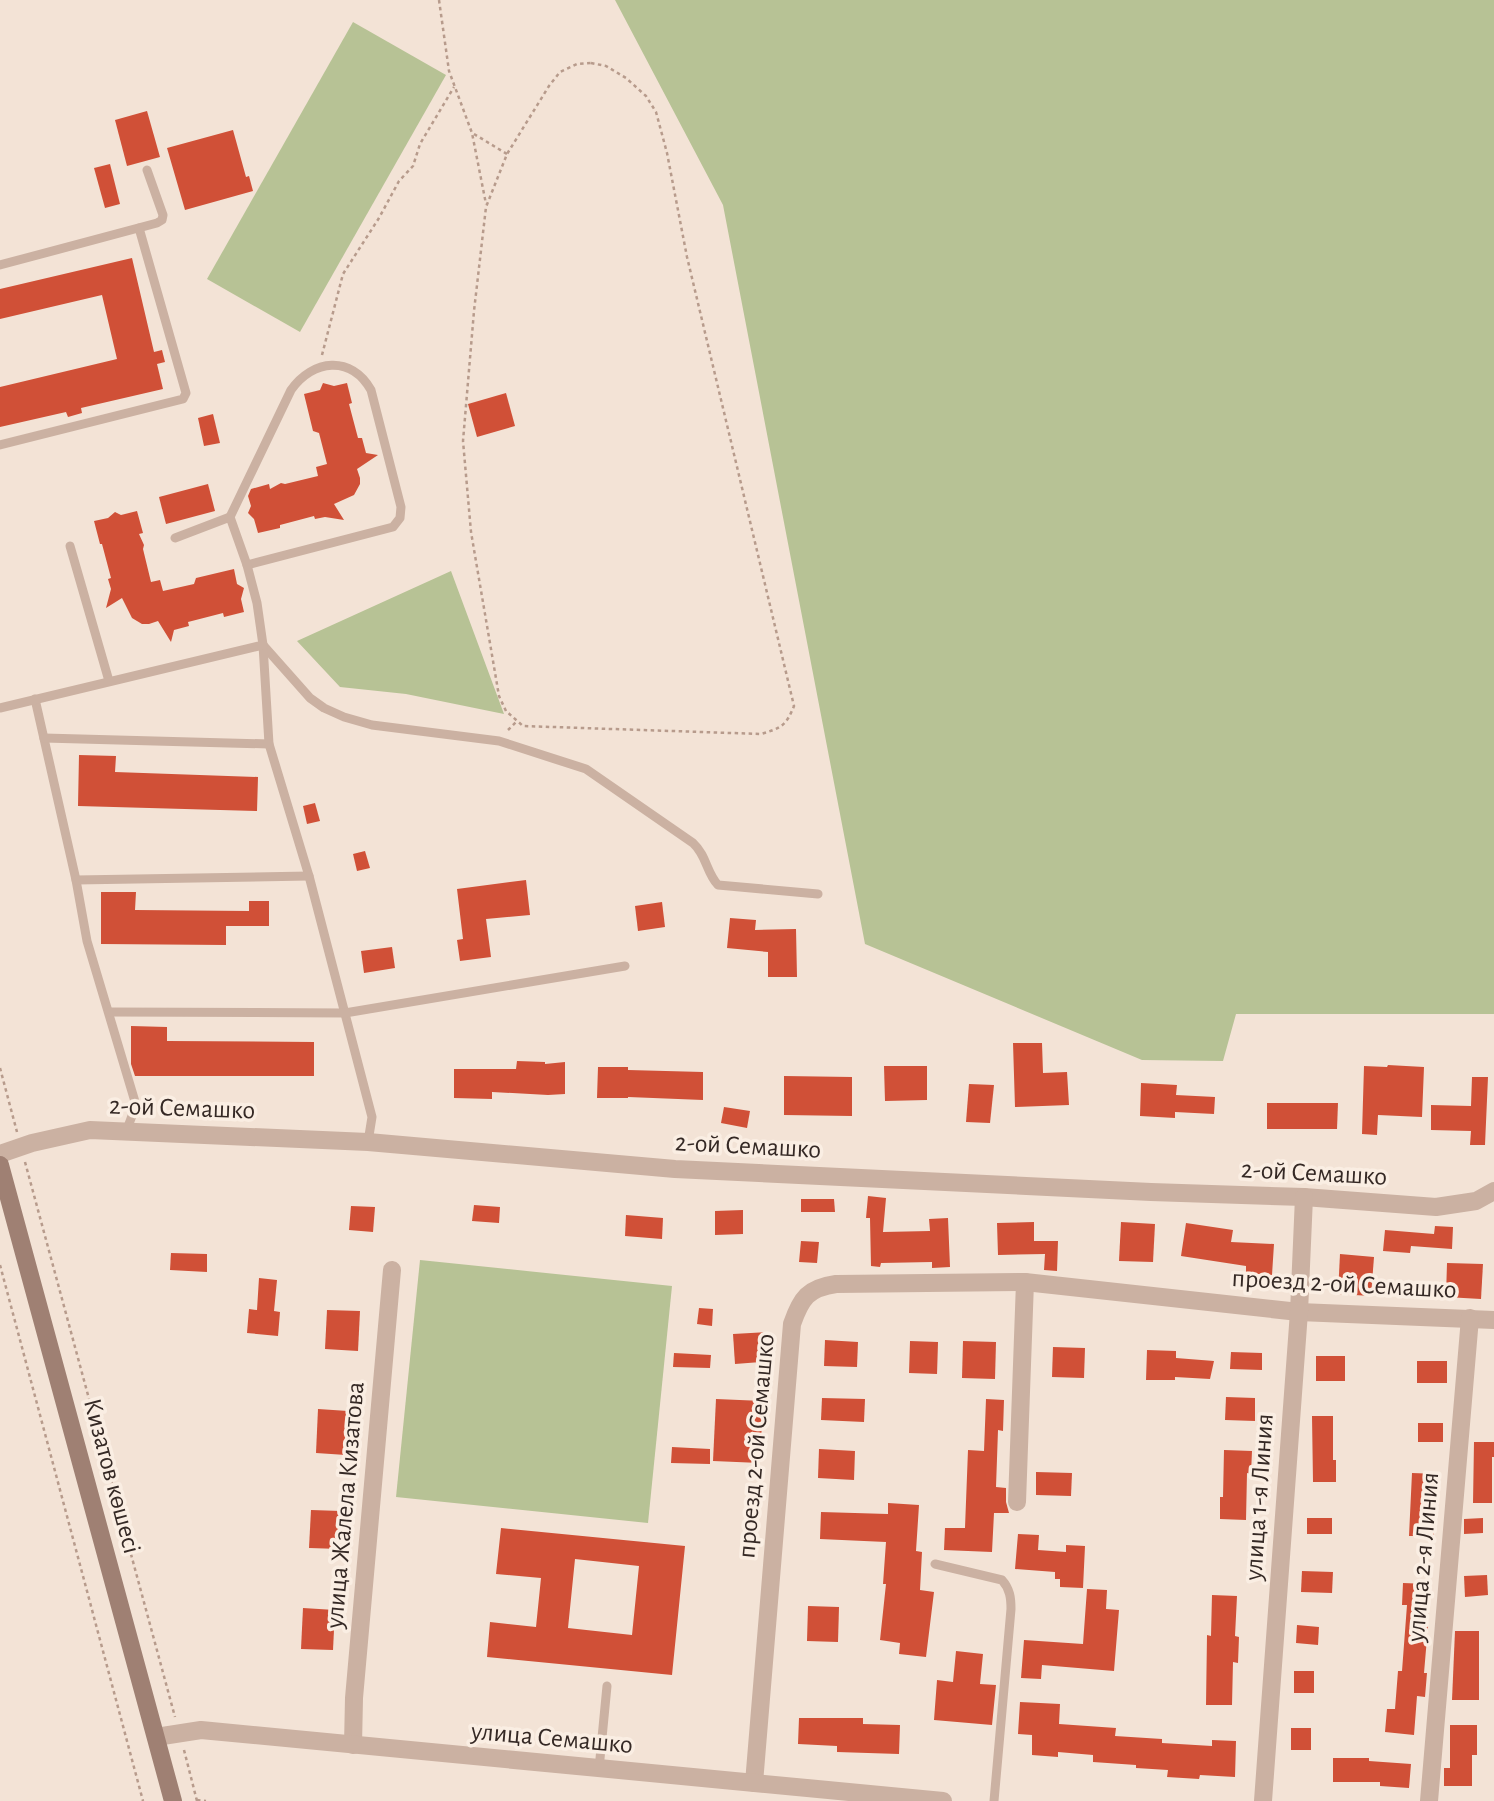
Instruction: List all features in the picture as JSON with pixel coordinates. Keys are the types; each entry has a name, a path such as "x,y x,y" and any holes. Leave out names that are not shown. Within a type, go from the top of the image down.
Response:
{"main road":[{"name":"Кизатов көшесі","path":"0,1165 173,1801"}],"street":[{"name":"2-ой Семашко","path":"0,1154 21,1146 90,1130 368,1142 675,1170 1138,1192 1304,1197 1436,1207 1476,1200 1494,1191"},
{"name":"улица 1-я Линия","path":"1263,1801 1299,1312 1304,1197"},
{"name":"улица Жалела Кизатова","path":"353,1745 354,1698 392,1270"},
{"name":"проезд 2-ой Семашко","path":"754,1783 792,1324 798,1307 808,1293 821,1286 836,1283 1025,1282 1299,1312 1494,1320"},
{"path":"1017,1502 1025,1282"},
{"name":"улица 2-я Линия","path":"1429,1801 1470,1318"},
{"name":"улица Семашко","path":"156,1737 201,1730 943,1801"}],"lane":[{"path":"0,265 162,220 163,215 147,170"},
{"path":"0,445 186,397 139,228"},
{"path":"175,538 230,517 291,390 306,373 328,366 348,367 362,377 371,390 401,507 400,518 393,527 247,565"},
{"path":"230,517 257,603 263,645 268,744 309,876 372,1117 368,1142"},
{"path":"70,546 109,681"},
{"path":"0,708 263,645"},
{"path":"263,645 310,698 344,718 396,728 499,741 586,769 693,843 704,856 711,877 718,885 818,894"},
{"path":"35,699 87,941 136,1105 126,1132"},
{"path":"44,738 268,744"},
{"path":"76,880 309,876"},
{"path":"109,1013 345,1013 625,966"},
{"path":"935,1564 1002,1580 1010,1595 994,1801"},
{"path":"599,1769 607,1686"}],"path":[{"path":"439,0 449,71 472,133 486,207"},
{"path":"577,64 606,66 626,78 646,96 656,112 667,153 687,257 794,706 789,721 778,729 761,733 523,726 506,711 499,696 471,531 463,441 486,207 507,154 560,72 577,64"},
{"path":"318,368 343,274 399,181 413,166 420,144 454,87"},
{"path":"472,133 507,154"},
{"path":"0,1068 197,1801 206,1801"},
{"path":"0,1265 143,1801"}],"green space":[{"path":"615,0 1494,0 1494,1014 1236,1014 1223,1061 1142,1060 865,944 723,205"},
{"path":"353,22 446,75 300,332 207,279"},
{"path":"451,571 504,714 406,694 340,687 297,641"},
{"path":"420,1260 672,1286 648,1523 396,1497"}],"building":[{"path":"147,111 160,157 127,166 115,120"},
{"path":"233,130 246,177 249,176 253,191 185,210 167,148"},
{"path":"110,164 120,204 105,208 94,168"},
{"path":"132,258 154,352 162,350 165,362 157,364 163,389 81,408 82,413 68,417 66,412 0,427 0,387 117,359 102,295 0,319 0,289"},
{"path":"323,383 334,386 347,383 352,403 349,404 358,438 362,438 366,453 378,455 357,469 360,484 354,495 334,504 344,520 325,517 315,519 314,516 258,533 254,519 248,513 251,506 248,496 251,489 269,484 270,489 281,483 318,476 316,467 327,464 319,433 313,431 304,394 320,390"},
{"path":"506,393 515,426 477,437 468,404"},
{"path":"213,414 220,443 204,446 198,418"},
{"path":"208,484 215,511 166,524 159,497"},
{"path":"137,511 143,533 139,534 144,545 151,582 160,580 163,591 194,584 196,578 234,569 237,584 244,588 241,599 244,612 224,617 223,613 188,622 189,626 174,630 171,642 158,621 142,624 132,618 122,598 106,608 111,589 108,579 111,578 94,521 108,518 115,512 121,515"},
{"path":"79,755 116,756 115,772 258,777 257,811 78,806"},
{"path":"315,803 320,821 307,824 303,806"},
{"path":"365,851 370,868 357,871 353,854"},
{"path":"526,880 530,915 486,919 491,957 460,961 457,940 463,939 457,889"},
{"path":"101,892 136,892 135,910 249,911 249,901 269,901 269,926 226,926 226,945 101,944"},
{"path":"662,902 665,927 638,931 635,906"},
{"path":"730,918 756,920 755,930 796,929 797,977 768,977 768,952 727,948"},
{"path":"392,947 395,968 364,973 361,951"},
{"path":"131,1026 167,1027 167,1041 314,1042 314,1076 135,1076 131,1064"},
{"path":"1013,1043 1042,1043 1043,1073 1067,1072 1069,1105 1015,1107"},
{"path":"517,1061 545,1064 565,1062 565,1094 492,1092 492,1099 454,1098 454,1069 516,1069"},
{"path":"884,1066 927,1066 927,1100 885,1101"},
{"path":"1364,1066 1424,1067 1422,1117 1378,1115 1377,1135 1362,1134"},
{"path":"598,1067 703,1072 703,1100 597,1098"},
{"path":"784,1076 852,1077 852,1116 784,1115"},
{"path":"1472,1077 1488,1077 1485,1145 1470,1145 1471,1131 1431,1130 1431,1105 1471,1106"},
{"path":"1141,1083 1177,1085 1176,1095 1215,1097 1214,1114 1175,1112 1175,1118 1140,1116"},
{"path":"969,1084 994,1085 990,1123 966,1122"},
{"path":"1267,1103 1338,1103 1337,1129 1267,1129"},
{"path":"724,1107 750,1111 747,1128 721,1123"},
{"path":"868,1196 886,1198 883,1232 930,1231 929,1219 948,1218 950,1267 932,1268 932,1262 881,1263 880,1267 871,1266 870,1218 866,1218"},
{"path":"801,1199 834,1199 835,1212 801,1212"},
{"path":"474,1205 500,1207 499,1223 472,1221"},
{"path":"351,1206 375,1207 373,1232 349,1230"},
{"path":"743,1210 743,1234 715,1235 715,1211"},
{"path":"626,1215 663,1218 662,1239 625,1236"},
{"path":"1034,1222 1034,1241 1058,1241 1057,1271 1044,1270 1045,1254 998,1255 997,1223"},
{"path":"1121,1222 1155,1224 1153,1262 1119,1261"},
{"path":"1186,1223 1233,1230 1231,1242 1274,1244 1272,1275 1246,1273 1246,1266 1181,1256"},
{"path":"1435,1226 1453,1227 1452,1249 1411,1246 1410,1253 1383,1251 1385,1230 1434,1234"},
{"path":"801,1241 819,1242 817,1263 799,1262"},
{"path":"171,1253 207,1254 207,1272 170,1270"},
{"path":"1340,1254 1374,1257 1371,1296 1338,1294"},
{"path":"1447,1263 1483,1264 1481,1299 1446,1297"},
{"path":"259,1278 277,1280 274,1311 280,1312 278,1336 247,1333 249,1309 257,1310"},
{"path":"699,1308 713,1309 712,1326 697,1324"},
{"path":"327,1310 360,1311 358,1351 325,1349"},
{"path":"769,1332 772,1361 735,1364 733,1334"},
{"path":"825,1340 858,1342 857,1367 824,1366"},
{"path":"910,1341 938,1342 937,1374 909,1373"},
{"path":"963,1341 996,1342 995,1379 962,1378"},
{"path":"1053,1347 1085,1348 1084,1378 1052,1377"},
{"path":"1147,1350 1176,1351 1176,1358 1214,1361 1210,1379 1175,1377 1175,1380 1146,1380"},
{"path":"1231,1352 1262,1353 1262,1370 1230,1369"},
{"path":"674,1353 711,1355 710,1368 673,1367"},
{"path":"1316,1356 1345,1356 1345,1381 1316,1381"},
{"path":"1417,1361 1447,1361 1447,1383 1417,1383"},
{"path":"1226,1397 1255,1398 1255,1421 1225,1420"},
{"path":"822,1398 865,1399 864,1422 821,1420"},
{"path":"716,1399 763,1401 760,1463 713,1461"},
{"path":"986,1399 1004,1400 1003,1431 998,1430 996,1487 1006,1488 1009,1513 994,1513 992,1552 944,1550 945,1528 965,1528 968,1450 984,1451"},
{"path":"318,1409 348,1411 346,1455 316,1453"},
{"path":"1312,1416 1333,1416 1336,1482 1313,1482"},
{"path":"1418,1423 1443,1423 1443,1442 1418,1442"},
{"path":"1474,1442 1494,1442 1492,1503 1473,1503"},
{"path":"672,1447 710,1449 710,1464 671,1463"},
{"path":"819,1449 855,1451 854,1480 818,1478"},
{"path":"1224,1450 1252,1451 1251,1474 1247,1473 1246,1520 1220,1519"},
{"path":"1036,1472 1072,1473 1071,1496 1036,1495"},
{"path":"1412,1473 1439,1474 1438,1497 1434,1497 1434,1536 1409,1536"},
{"path":"888,1503 919,1505 916,1551 922,1552 920,1590 934,1592 926,1657 899,1654 900,1643 880,1640 886,1584 883,1584 886,1542 820,1539 821,1512 888,1514"},
{"path":"311,1510 341,1511 340,1549 309,1548"},
{"path":"1307,1518 1332,1518 1332,1534 1307,1534"},
{"path":"1483,1518 1483,1533 1464,1534 1464,1519"},
{"path":"501,1528 685,1546 672,1675 487,1657 490,1622 536,1627 541,1578 496,1574","holes":["575,1559 639,1566 632,1635 568,1628"]},
{"path":"1018,1534 1039,1535 1038,1550 1066,1552 1066,1545 1085,1546 1083,1588 1060,1587 1060,1579 1055,1579 1055,1572 1015,1569"},
{"path":"1302,1571 1333,1572 1332,1593 1301,1592"},
{"path":"1487,1575 1488,1595 1465,1597 1464,1576"},
{"path":"1403,1583 1429,1584 1425,1697 1417,1696 1414,1735 1385,1732 1387,1709 1395,1709 1398,1671 1402,1671 1407,1605 1402,1605"},
{"path":"1087,1589 1107,1590 1106,1609 1119,1610 1114,1671 1042,1665 1041,1679 1021,1678 1024,1640 1083,1644"},
{"path":"1212,1595 1237,1596 1235,1636 1239,1637 1238,1663 1233,1662 1232,1705 1206,1705 1207,1635 1211,1636"},
{"path":"808,1606 839,1607 838,1642 807,1641"},
{"path":"303,1608 335,1610 333,1650 301,1649"},
{"path":"1297,1625 1319,1627 1318,1645 1296,1643"},
{"path":"1455,1631 1479,1631 1479,1700 1452,1700"},
{"path":"956,1651 983,1654 980,1684 996,1685 992,1725 934,1720 937,1680 953,1682"},
{"path":"1294,1671 1314,1671 1314,1693 1294,1693"},
{"path":"1020,1702 1060,1704 1059,1724 1116,1728 1115,1736 1162,1739 1162,1743 1212,1746 1212,1740 1236,1741 1235,1777 1167,1777 1168,1770 1093,1762 1093,1755 1058,1752 1058,1757 1032,1755 1032,1735 1018,1734"},
{"path":"799,1718 863,1718 863,1724 900,1725 899,1754 837,1752 837,1746 798,1744"},
{"path":"1450,1725 1477,1725 1477,1755 1472,1755 1472,1786 1444,1786 1444,1768 1450,1768"},
{"path":"1291,1728 1311,1728 1311,1750 1291,1750"},
{"path":"1333,1758 1369,1758 1369,1761 1411,1764 1409,1788 1380,1786 1380,1782 1333,1782"}]}
